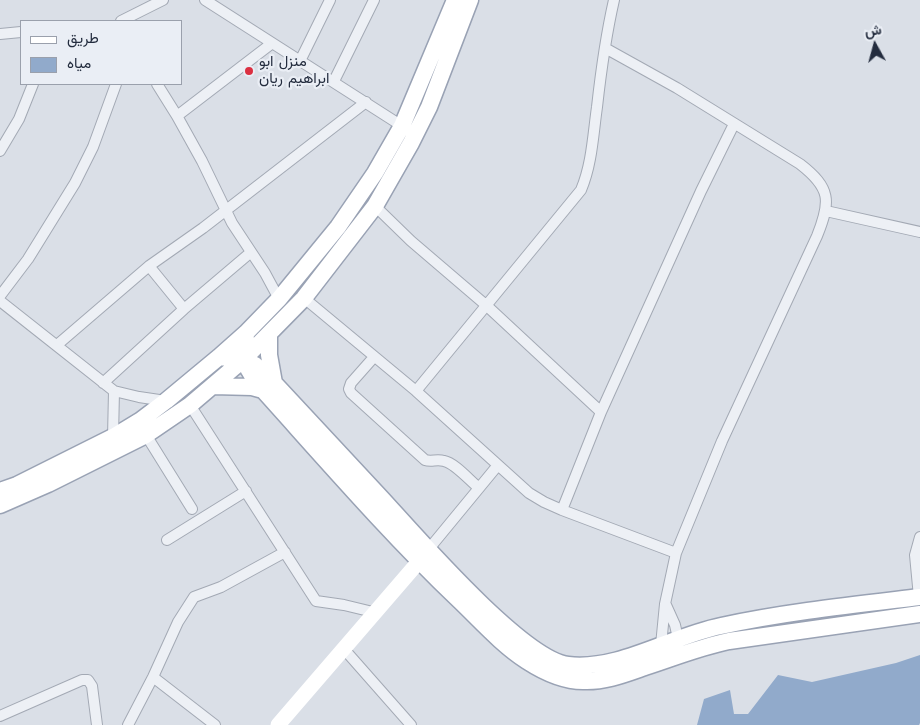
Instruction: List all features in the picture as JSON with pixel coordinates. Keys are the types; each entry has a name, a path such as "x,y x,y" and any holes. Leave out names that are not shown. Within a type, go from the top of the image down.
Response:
{"main road":[{"path":"0,491 17,485 113,437 141,420 219,357 246,333 279,299 338,227 375,173 402,126 455,0"},
{"path":"0,506 146,435 190,405 244,359 304,298 375,206 411,143 428,107 470,0"},
{"path":"244,359 246,333"},
{"path":"268,386 269,335"},
{"path":"219,357 244,359 255,365 268,386 504,643 544,672 566,680 596,681 623,675 663,653 680,647 920,614"},
{"path":"212,386 268,386"},
{"path":"680,647 705,629 774,616 920,597"}],"street":[{"path":"123,20 163,0"},
{"path":"204,0 402,126"},
{"path":"300,61 330,0"},
{"path":"334,82 374,0"},
{"path":"416,391 581,190 591,153 605,48 614,0"},
{"path":"0,34 20,32"},
{"path":"177,116 271,44"},
{"path":"605,48 677,88 800,164 818,179 826,198 826,211 817,236 722,441 676,553 665,604 663,653"},
{"path":"0,150 19,119 33,85"},
{"path":"0,296 28,259 75,183 93,147 116,85"},
{"path":"157,85 177,116 202,161 225,210 265,273 279,299"},
{"path":"57,345 149,266 366,102"},
{"path":"562,510 601,412 701,191 734,124"},
{"path":"375,206 418,247 487,306 601,412"},
{"path":"826,211 920,232"},
{"path":"103,383 250,252"},
{"path":"149,266 184,309"},
{"path":"304,298 416,391 529,493 562,510 676,553"},
{"path":"0,301 114,391 166,401"},
{"path":"374,357 351,383 349,389 351,392 424,460 430,462 442,460 450,462 479,488"},
{"path":"113,437 114,391"},
{"path":"190,405 316,601 374,612"},
{"path":"146,435 192,508"},
{"path":"278,725 424,556 498,465"},
{"path":"167,540 246,491"},
{"path":"920,537 914,555 920,597"},
{"path":"128,725 153,677 178,622 194,597 221,587 285,552"},
{"path":"665,604 675,625 680,647"},
{"path":"344,649 411,725"},
{"path":"153,677 215,725"},
{"path":"0,716 82,680 88,680 92,686 97,725"}],"water":[{"path":"920,655 919,725 697,725 704,699 730,690 734,714 748,714 778,675 812,682 896,663"}],"place":[{"name":"منزل ابو ابراهيم ريان","path":"249,71"}]}
